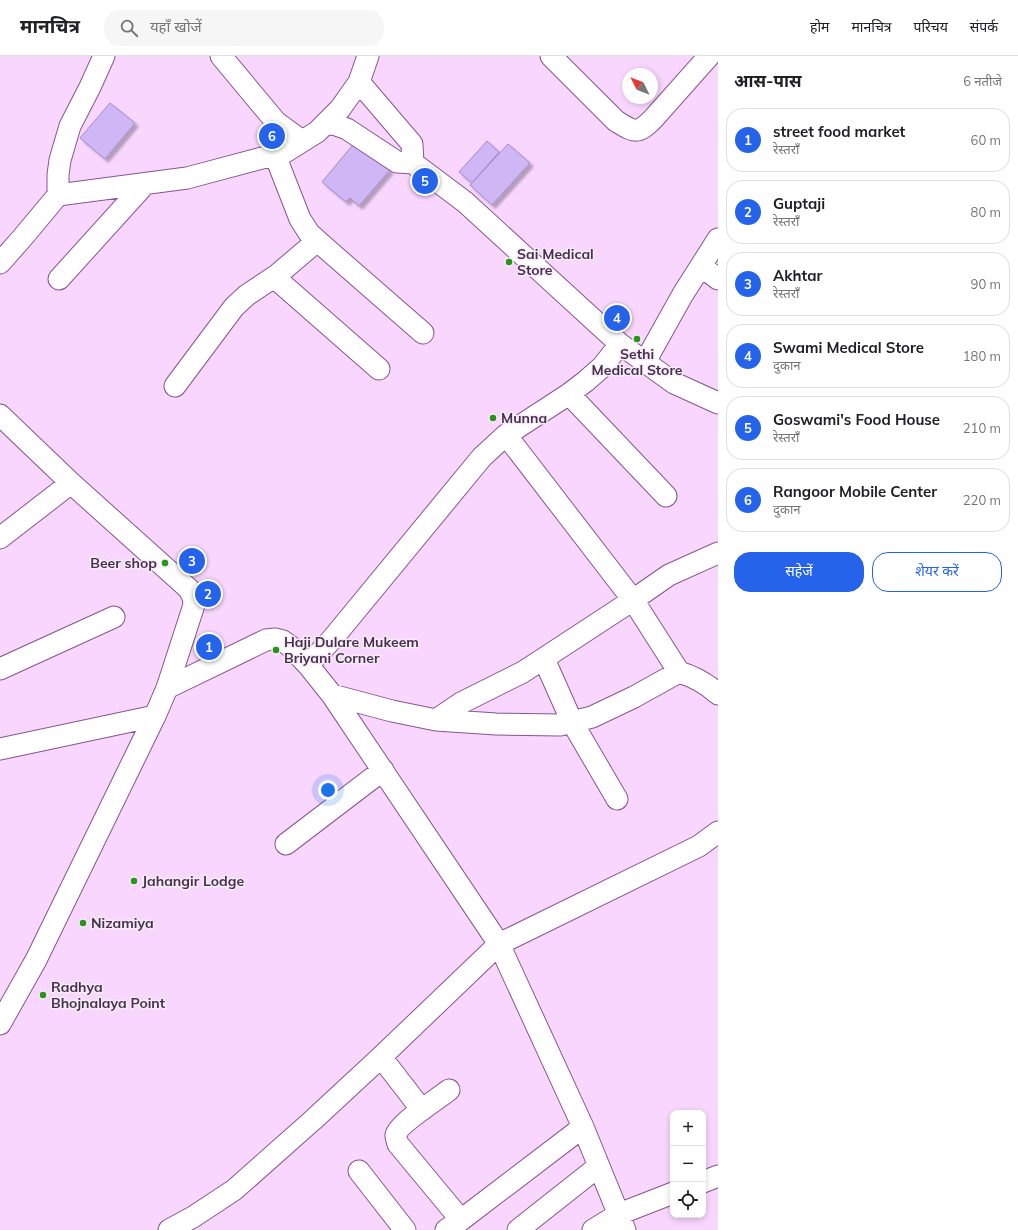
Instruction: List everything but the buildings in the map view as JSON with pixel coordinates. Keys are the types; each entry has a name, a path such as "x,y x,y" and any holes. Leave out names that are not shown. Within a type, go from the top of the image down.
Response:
{"street":[{"path":"0,263 58,195 60,160 70,126 104,56"},
{"path":"221,56 276,122 302,141"},
{"path":"58,195 187,178 285,152 317,132 340,109 359,82 368,56"},
{"path":"551,56 616,121 629,129 638,131 653,120 709,56"},
{"path":"359,82 412,144 413,163"},
{"path":"326,123 347,129 397,162 413,163 465,202 620,344 674,383 718,402"},
{"path":"275,155 300,219 309,233 423,332"},
{"path":"59,280 145,184"},
{"path":"644,362 718,239"},
{"path":"175,386 234,307 247,295 295,261 317,241"},
{"path":"701,266 718,279"},
{"path":"274,277 379,369"},
{"path":"308,665 334,638 482,457 506,435 569,394 602,367 620,344"},
{"path":"569,394 666,496"},
{"path":"0,415 71,483 189,589 193,597 194,605 167,688 155,716 36,960 0,1024"},
{"path":"506,435 633,600 679,672 715,686"},
{"path":"0,538 71,483"},
{"path":"436,720 461,703 523,672 544,659 669,575 718,553"},
{"path":"1,666 114,617"},
{"path":"167,688 266,640 275,639 283,641 290,646 308,665 332,695 499,944 584,1127 622,1222"},
{"path":"544,659 572,722 617,799"},
{"path":"332,695 392,711 436,720 496,724 560,725 592,717 634,697 679,672"},
{"path":"0,749 155,716"},
{"path":"286,844 382,770"},
{"path":"169,1230 193,1217 234,1190 308,1125 499,944 699,846 718,832"},
{"path":"381,1057 422,1110"},
{"path":"449,1090 399,1128 396,1135 398,1144 453,1225 584,1127"},
{"path":"518,1230 599,1166"},
{"path":"359,1171 405,1230"},
{"path":"706,1181 718,1176"},
{"path":"593,1230 622,1222 670,1195"}],"place":[{"name":"Rangoor Mobile Center","path":"272,136"},
{"name":"Goswami's Food House","path":"425,181"},
{"name":"Sai Medical Store","path":"509,262"},
{"name":"Swami Medical Store","path":"617,318"},
{"name":"Sethi Medical Store","path":"637,339"},
{"name":"Munna","path":"493,418"},
{"name":"Akhtar","path":"192,561"},
{"name":"Beer shop","path":"165,563"},
{"name":"Guptaji","path":"208,594"},
{"name":"street food market","path":"209,647"},
{"name":"Haji Dulare Mukeem Briyani Corner","path":"276,650"},
{"name":"Jahangir Lodge","path":"134,881"},
{"name":"Nizamiya","path":"83,923"},
{"name":"Radhya Bhojnalaya Point","path":"43,995"}]}
